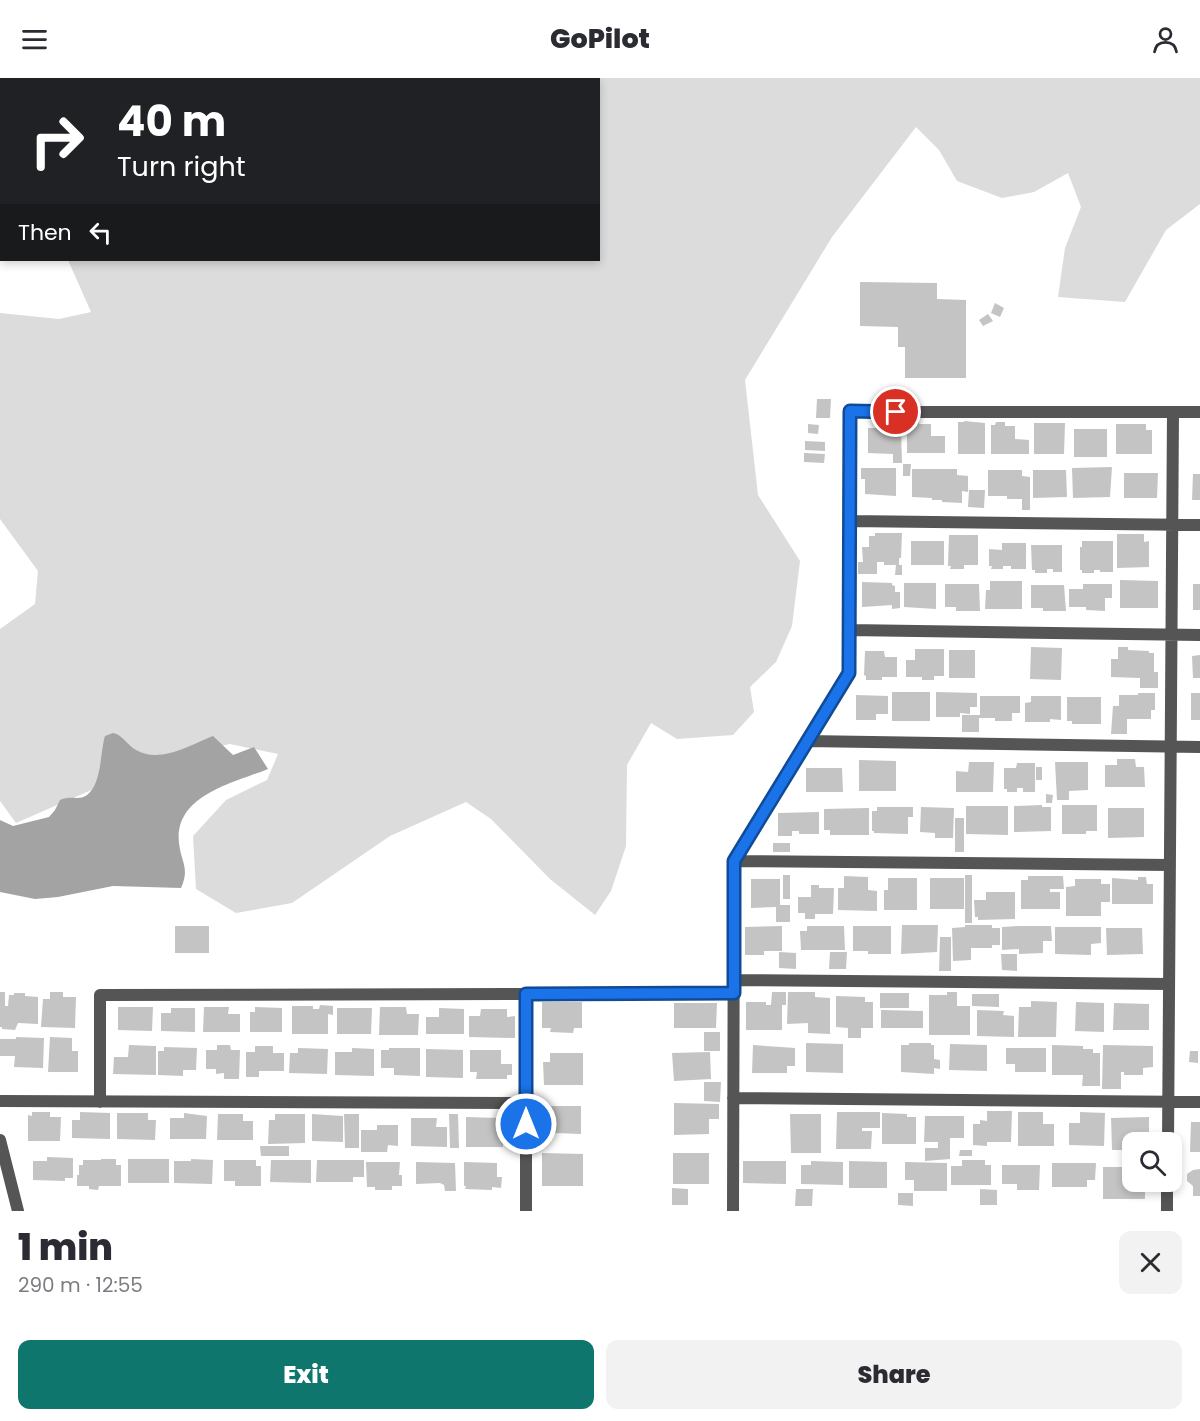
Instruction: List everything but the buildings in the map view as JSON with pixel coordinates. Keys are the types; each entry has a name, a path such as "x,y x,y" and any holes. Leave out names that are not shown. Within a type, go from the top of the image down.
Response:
{"street":[{"path":"733,1211 734,861 849,673 850,411 1200,412"},
{"path":"1168,1132 1173,412"},
{"path":"849,521 1200,525"},
{"path":"849,630 1200,635"},
{"path":"806,741 1200,747"},
{"path":"734,861 1170,865"},
{"path":"734,980 1169,984"},
{"path":"100,1102 100,995 734,993"},
{"path":"526,994 526,1211"},
{"path":"733,1098 1200,1102"},
{"path":"0,1101 526,1103"},
{"path":"0,1140 18,1211"},
{"path":"1167,1192 1167,1211"}],"shaded area":[{"path":"600,78 1200,78 1200,204 1166,230 1125,302 1058,297 1065,248 1081,207 1068,173 1034,192 1002,198 957,181 939,150 916,127 832,237 745,380 758,495 800,561 792,626 776,662 750,687 754,712 733,735 677,739 651,723 627,765 626,846 611,891 595,915 550,879 491,819 466,802 390,836 292,903 236,913 196,889 193,836 226,800 267,780 278,754 230,744 165,758 16,823 0,801 0,629 35,604 38,571 0,519 0,313 59,319 91,312 68,261 600,261"},
{"path":"113,733 136,750 155,755 175,752 213,736 233,755 254,747 268,769 209,793 186,813 180,827 179,843 185,870 181,888 113,886 58,897 35,899 0,892 0,820 13,826 49,817 60,800 81,798 87,795 92,790 98,776 105,736"}],"route":[{"path":"526,1124 526,994 734,993 734,861 849,673 850,411 896,412"}]}
